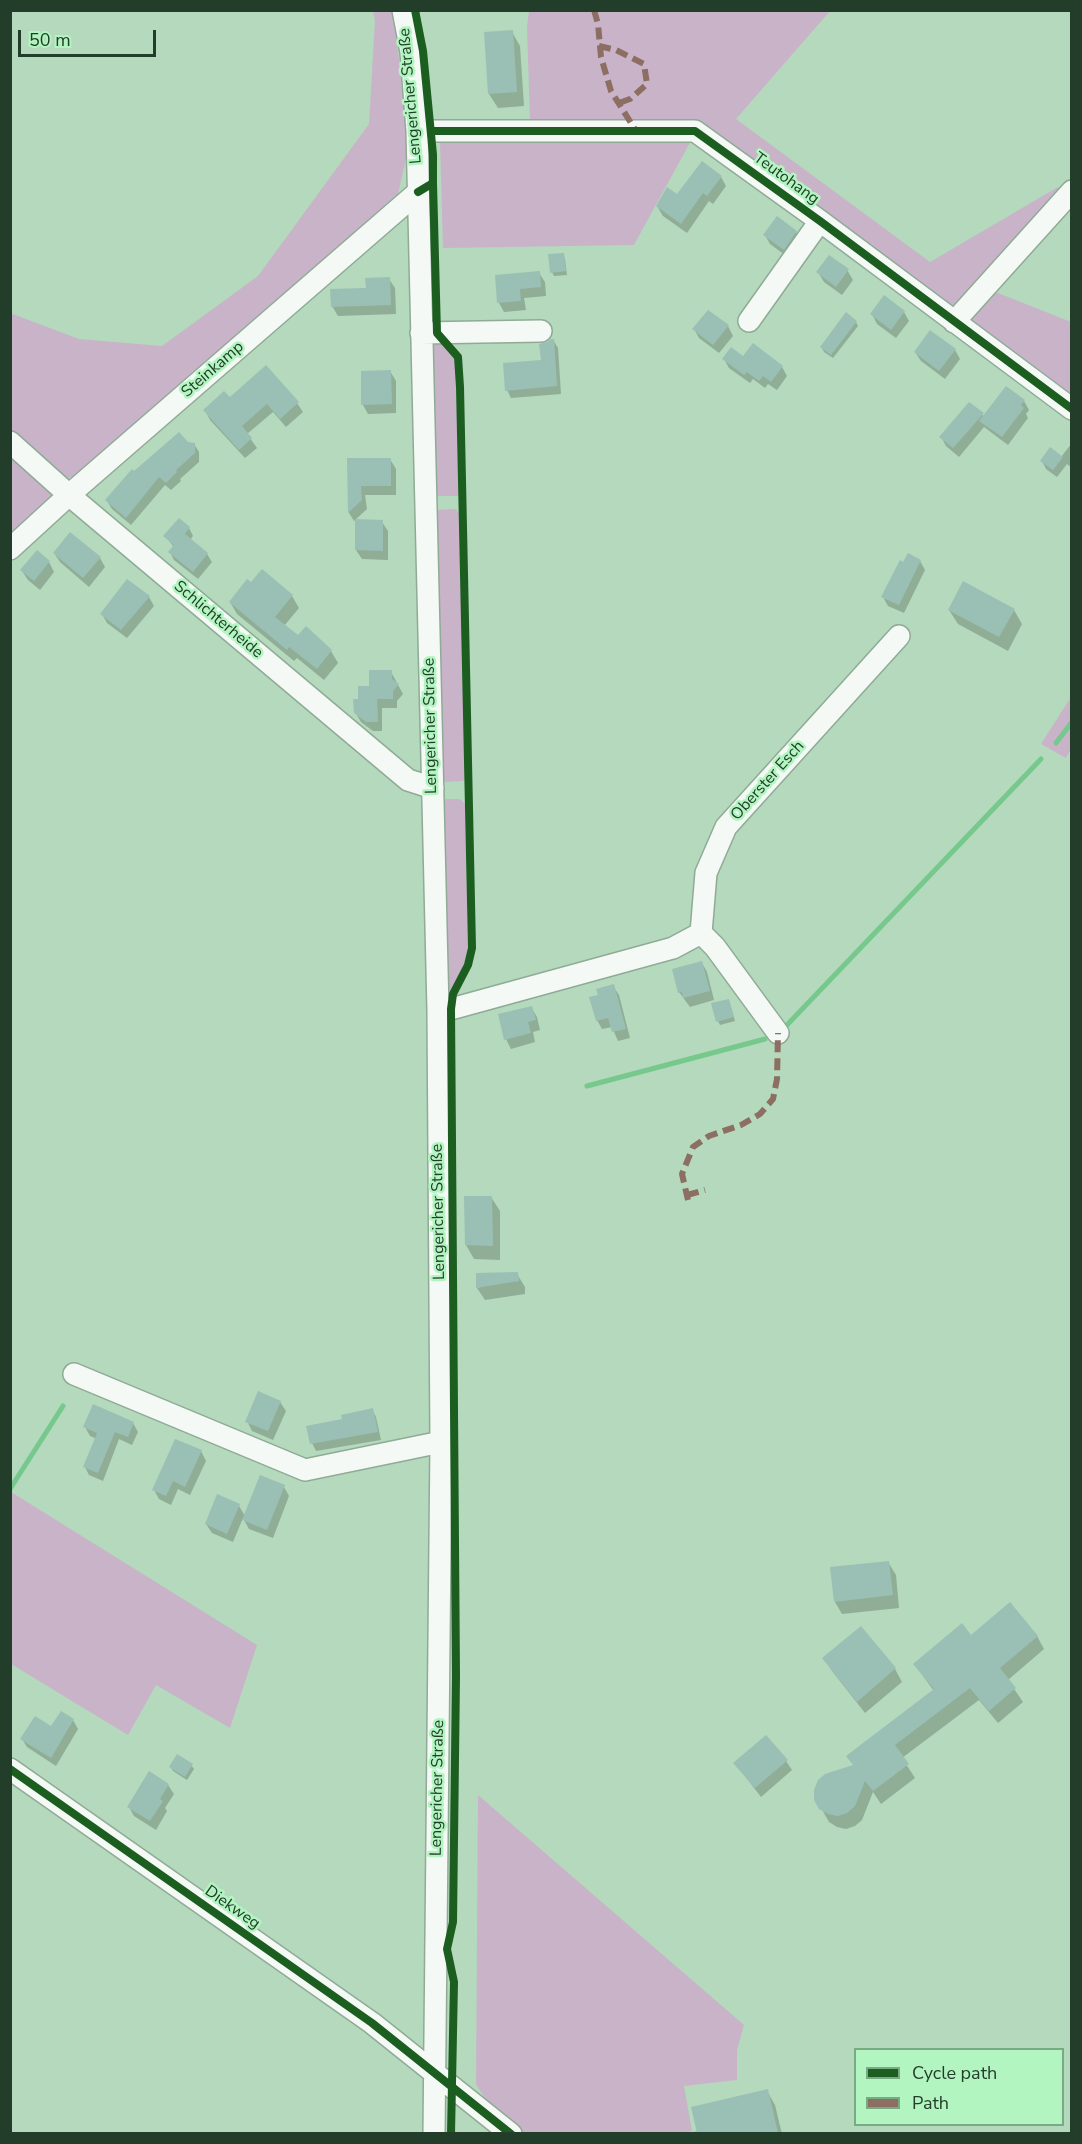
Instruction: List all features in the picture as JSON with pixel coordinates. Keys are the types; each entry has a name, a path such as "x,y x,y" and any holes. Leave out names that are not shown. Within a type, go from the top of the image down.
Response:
{"street":[{"name":"Lengericher Straße","path":"403,10 411,52 417,131 438,1010 441,1442 434,2133"},
{"name":"Teutohang","path":"417,131 695,131 820,221 1071,409"},
{"path":"954,322 1071,191"},
{"name":"Steinkamp","path":"10,549 418,192"},
{"name":"Teutohang","path":"749,321 820,221"},
{"path":"421,333 541,331"},
{"name":"Schlichterheide","path":"10,442 69,495 408,780 433,788"},
{"name":"Oberster Esch","path":"701,933 706,873 726,827 899,636"},
{"path":"438,1010 451,1009 673,948 701,933 715,946 778,1033"},
{"path":"74,1374 305,1470 441,1442"},
{"name":"Diekweg","path":"10,1769 372,2023 511,2133"}],"shaded area":[{"path":"373,11 393,11 395,21 408,150 398,194 88,470 66,479 11,430 10,313 79,339 162,346 258,276 369,124 375,21"},
{"path":"529,11 830,11 736,119 930,262 1058,187 1062,191 951,311 698,125 530,121 527,27"},
{"path":"693,137 634,245 443,248 440,141"},
{"path":"993,291 1071,322 1071,400 969,324 974,310"},
{"path":"440,341 455,360 459,496 434,496 430,345"},
{"path":"10,448 54,488 55,500 10,540"},
{"path":"456,509 460,515 465,779 446,782 442,780 435,510"},
{"path":"1071,697 1071,749 1066,758 1041,744"},
{"path":"460,799 465,804 468,946 465,961 450,996 445,993 443,800"},
{"path":"11,1492 257,1645 230,1728 156,1685 128,1735 11,1664"},
{"path":"478,1795 744,2025 737,2050 737,2080 684,2086 692,2131 680,2133 523,2133 489,2105 476,2084"}],"building":[{"path":"513,30 517,92 488,94 484,32"},
{"path":"702,161 722,176 707,196 703,193 681,224 656,206 667,187 677,194"},
{"path":"777,216 797,231 784,250 763,235"},
{"path":"564,253 566,271 550,273 548,254"},
{"path":"829,255 849,269 836,287 816,272"},
{"path":"540,271 541,287 520,289 521,301 497,303 495,275"},
{"path":"390,277 391,305 331,307 330,289 366,288 365,278"},
{"path":"884,295 905,311 891,330 870,314"},
{"path":"708,310 729,325 713,345 692,329"},
{"path":"846,312 857,321 831,355 820,347"},
{"path":"930,330 956,349 939,371 914,352"},
{"path":"554,339 557,386 505,391 503,363 541,360 539,344"},
{"path":"753,343 783,366 771,382 763,376 759,381 747,372 744,375 722,359 731,347 743,356"},
{"path":"266,365 299,402 280,419 267,404 242,426 252,438 239,450 203,410 224,391 230,397"},
{"path":"391,370 392,404 361,405 361,371"},
{"path":"1006,386 1025,400 1021,405 1024,408 1002,437 979,421"},
{"path":"969,402 984,413 953,448 939,437"},
{"path":"179,432 188,442 195,443 195,453 176,470 177,472 166,483 159,477 126,518 105,500 132,469 134,471"},
{"path":"1050,447 1063,457 1053,470 1040,461"},
{"path":"347,458 391,458 391,486 361,486 362,500 348,513"},
{"path":"179,518 190,527 185,534 208,553 193,572 168,552 174,545 163,536"},
{"path":"355,519 383,520 383,551 355,550"},
{"path":"70,532 101,557 83,578 53,553"},
{"path":"37,550 50,561 34,581 20,570"},
{"path":"908,553 921,560 899,605 881,597 900,560 903,562"},
{"path":"262,569 293,595 275,617 298,635 306,626 332,650 317,669 289,647 287,650 229,602 247,579 251,582"},
{"path":"127,579 150,596 121,630 100,614"},
{"path":"963,581 1015,609 999,637 948,610"},
{"path":"369,670 392,670 392,679 399,684 393,691 393,699 377,699 378,722 366,722 354,713 353,699 358,699 358,686 369,686"},
{"path":"702,961 710,991 683,998 682,992 678,993 672,969"},
{"path":"614,984 626,1029 612,1032 608,1018 596,1021 589,997 598,995 596,989"},
{"path":"729,999 734,1017 716,1022 711,1003"},
{"path":"532,1006 536,1020 528,1022 531,1033 504,1040 498,1014"},
{"path":"464,1196 492,1196 493,1246 465,1245"},
{"path":"518,1272 519,1281 476,1288 476,1273"},
{"path":"258,1391 281,1401 268,1431 245,1422"},
{"path":"93,1404 134,1422 128,1437 115,1432 98,1473 83,1467 97,1433 83,1427"},
{"path":"373,1408 378,1432 310,1444 306,1426 342,1419 341,1415"},
{"path":"175,1439 202,1450 185,1487 173,1481 166,1496 152,1490"},
{"path":"260,1475 285,1485 267,1530 242,1520"},
{"path":"217,1494 240,1504 227,1534 205,1524"},
{"path":"889,1561 893,1595 834,1602 830,1567"},
{"path":"1010,1602 1038,1636 1000,1668 1016,1688 989,1711 970,1688 895,1745 909,1764 873,1791 865,1781 855,1806 847,1813 838,1816 819,1809 814,1800 814,1790 818,1780 825,1774 853,1765 846,1756 934,1689 913,1664 962,1623 971,1635"},
{"path":"861,1626 896,1668 857,1702 822,1658"},
{"path":"61,1711 74,1719 51,1758 20,1739 35,1716 51,1726"},
{"path":"766,1735 788,1760 755,1788 733,1763"},
{"path":"177,1754 193,1764 185,1777 169,1767"},
{"path":"149,1771 169,1784 160,1799 163,1801 150,1821 127,1807"},
{"path":"768,2089 778,2133 697,2133 691,2107"}],"waterway":[{"path":"1056,743 1072,722"},
{"path":"786,1026 1041,759"},
{"path":"587,1086 765,1039"},
{"path":"10,1489 63,1406"}],"marked path":[{"path":"594,10 598,24 601,57 611,91 636,131"},
{"path":"599,46 616,50 644,64 647,84 630,99 619,103"},
{"path":"688,1200 682,1174 693,1147 709,1136 741,1125 760,1114 773,1099 777,1079 778,1033"},
{"path":"687,1195 705,1190"}],"cycle path":[{"path":"415,10 423,51 433,155 433,183 418,192"},
{"path":"431,131 695,131 1072,409"},
{"path":"433,183 437,333 458,357 460,387 472,948 468,965 453,994 451,1009 456,1676 453,1922 447,1949 454,1982 451,2134"},
{"path":"10,1769 372,2023 511,2134"}]}
